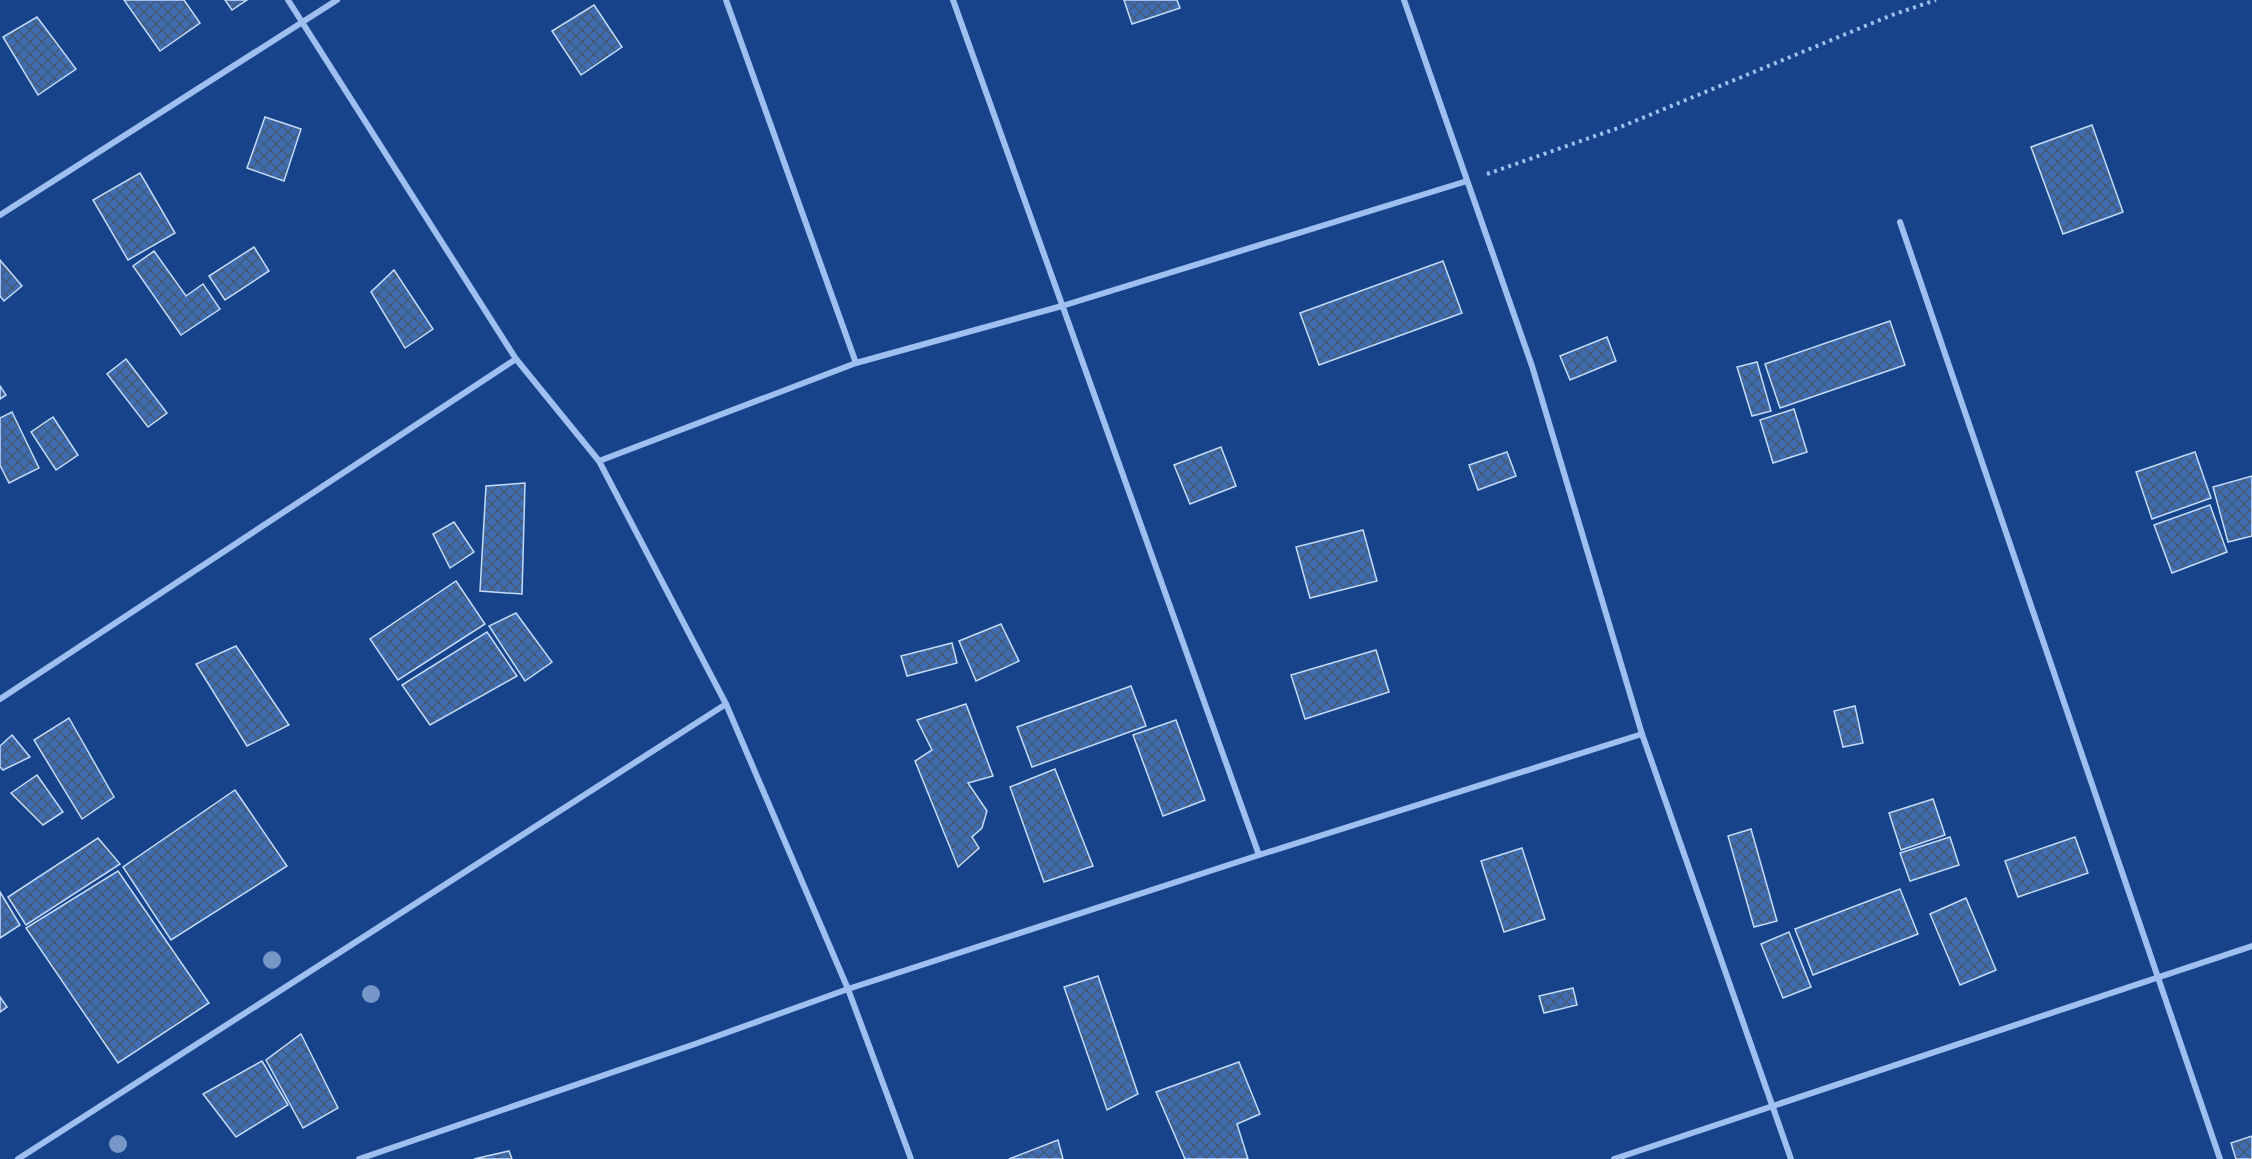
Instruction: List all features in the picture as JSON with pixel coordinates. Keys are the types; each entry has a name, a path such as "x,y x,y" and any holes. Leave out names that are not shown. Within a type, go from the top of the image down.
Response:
{"street":[{"path":"288,0 516,359 599,461 726,704 848,989 911,1159"},
{"path":"0,215 337,0"},
{"path":"726,0 856,363"},
{"path":"953,0 1259,855"},
{"path":"1404,0 1532,366 1642,734 1791,1159"},
{"path":"599,461 856,363 1062,306 1467,181"},
{"path":"1900,222 2220,1159"},
{"path":"0,699 516,359"},
{"path":"22,1158 726,704"},
{"path":"359,1159 848,989 1259,855 1642,734"},
{"path":"1614,1159 2252,946"}],"path":[{"path":"1467,181 1618,128 1892,15 1936,0"}],"building":[{"path":"124,0 184,0 200,23 160,51"},
{"path":"225,0 247,0 232,10"},
{"path":"1124,0 1177,0 1180,8 1132,24"},
{"path":"594,5 622,47 581,75 552,31"},
{"path":"37,17 76,69 38,95 3,37"},
{"path":"265,117 301,129 284,181 247,168"},
{"path":"2092,125 2123,212 2063,234 2031,147"},
{"path":"140,173 175,233 128,260 93,200"},
{"path":"254,247 269,271 225,300 209,276"},
{"path":"154,251 186,296 203,284 220,309 181,335 133,266"},
{"path":"0,260 22,286 4,301 0,296"},
{"path":"1443,261 1462,313 1319,365 1300,313"},
{"path":"394,270 433,329 405,348 371,292"},
{"path":"1890,321 1905,365 1780,408 1765,364"},
{"path":"1607,337 1616,361 1570,380 1560,356"},
{"path":"126,359 167,413 148,427 107,374"},
{"path":"1757,362 1771,411 1752,416 1737,367"},
{"path":"0,386 6,395 0,399"},
{"path":"1794,409 1807,452 1773,463 1760,420"},
{"path":"12,412 39,468 9,483 0,465 0,418"},
{"path":"53,417 78,455 56,470 31,432"},
{"path":"1221,447 1236,486 1190,504 1174,465"},
{"path":"1507,452 1516,476 1478,490 1469,465"},
{"path":"2195,452 2211,498 2152,519 2136,472"},
{"path":"2252,476 2252,536 2228,542 2213,487"},
{"path":"525,483 522,594 480,591 486,486"},
{"path":"2210,505 2227,552 2172,573 2154,525"},
{"path":"454,522 474,552 450,568 433,534"},
{"path":"1363,530 1377,581 1310,598 1296,547"},
{"path":"456,581 485,624 398,680 370,639"},
{"path":"516,613 552,662 525,681 489,626"},
{"path":"1001,624 1019,661 976,681 959,641"},
{"path":"487,632 517,676 430,725 402,685"},
{"path":"952,643 957,663 907,676 901,656"},
{"path":"236,646 289,725 247,746 196,664"},
{"path":"1376,650 1389,692 1305,719 1291,675"},
{"path":"1131,686 1146,726 1032,767 1017,727"},
{"path":"966,704 993,776 968,783 987,811 982,828 972,837 979,848 958,867 915,761 932,750 917,720"},
{"path":"1855,706 1863,743 1843,747 1834,711"},
{"path":"69,718 114,797 82,819 34,740"},
{"path":"1176,720 1205,800 1163,816 1133,735"},
{"path":"12,735 30,757 3,770 0,767 0,746"},
{"path":"1055,769 1093,866 1044,882 1010,787"},
{"path":"37,775 63,812 43,825 11,793"},
{"path":"235,790 287,866 171,940 123,867"},
{"path":"1933,799 1945,835 1901,850 1889,813"},
{"path":"1751,829 1777,921 1754,927 1728,836"},
{"path":"1950,837 1959,865 1910,881 1900,853"},
{"path":"2075,837 2088,873 2018,897 2005,861"},
{"path":"98,838 120,864 26,925 8,897"},
{"path":"1522,848 1545,919 1504,932 1481,861"},
{"path":"118,871 209,1003 118,1063 26,928"},
{"path":"1900,889 1918,934 1813,975 1795,929"},
{"path":"0,892 20,925 0,938"},
{"path":"1966,898 1996,970 1960,985 1930,914"},
{"path":"1789,932 1811,987 1783,998 1761,944"},
{"path":"1098,976 1138,1094 1107,1110 1064,987"},
{"path":"1573,988 1577,1005 1544,1013 1539,996"},
{"path":"0,997 7,1007 0,1012"},
{"path":"301,1034 338,1108 303,1128 266,1060"},
{"path":"262,1061 288,1105 236,1137 203,1094"},
{"path":"1239,1062 1260,1114 1237,1124 1248,1159 1185,1159 1156,1092"},
{"path":"2252,1136 2252,1159 2236,1159 2231,1143"},
{"path":"1058,1140 1063,1159 1009,1159"},
{"path":"509,1151 512,1159 474,1159"}]}
